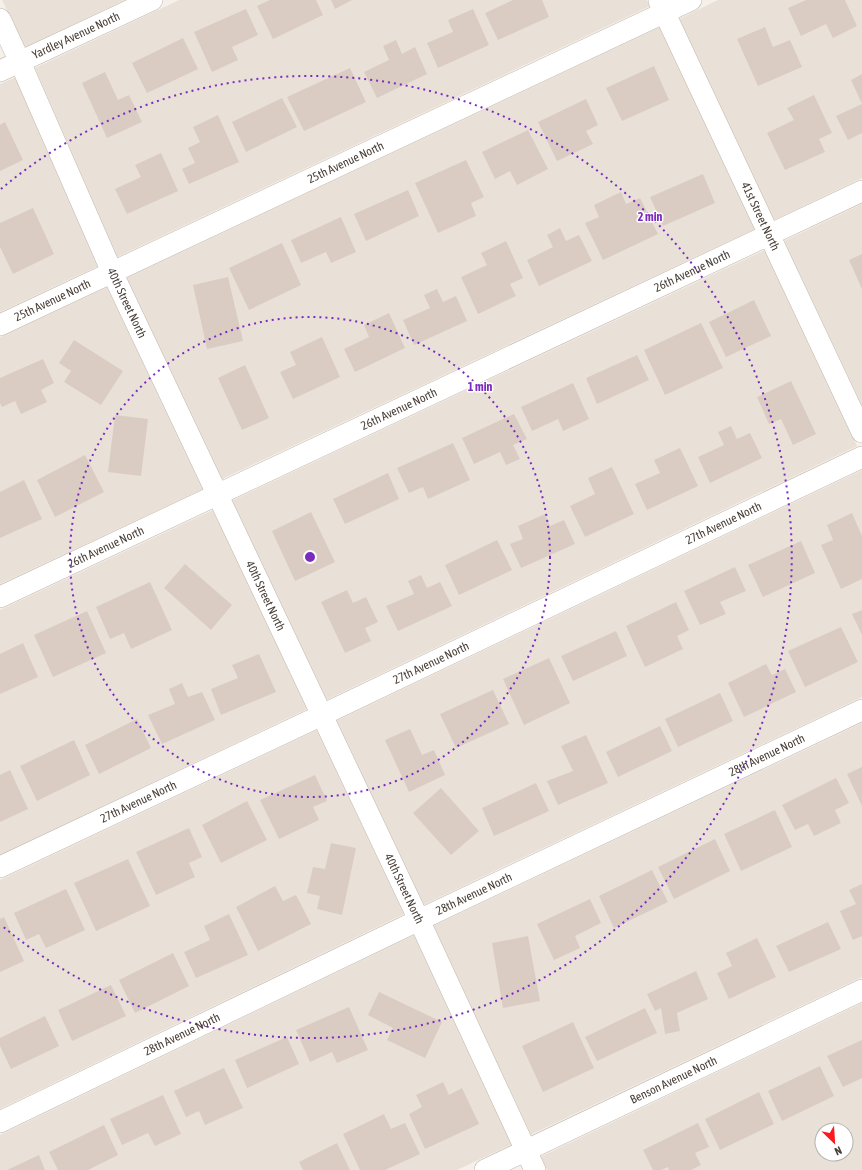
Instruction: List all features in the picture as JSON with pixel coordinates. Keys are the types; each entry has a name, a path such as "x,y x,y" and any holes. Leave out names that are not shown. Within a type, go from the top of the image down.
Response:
{"street":[{"name":"Yardley Avenue North","path":"0,71 152,0"},
{"name":"25th Avenue North","path":"0,325 662,6 691,0"},
{"name":"41st Street North","path":"662,6 862,432"},
{"name":"40th Street North","path":"0,19 112,272 419,920 535,1170"},
{"name":"26th Avenue North","path":"0,597 862,191"},
{"name":"27th Avenue North","path":"0,867 862,457"},
{"name":"28th Avenue North","path":"0,1122 419,920 862,710"},
{"name":"Benson Avenue North","path":"485,1170 862,990"}],"shaded area":[{"path":"2,0 125,0 25,47"},
{"path":"179,0 647,0 650,6 117,257 35,68"},
{"path":"718,0 862,0 862,178 774,220 679,19"},
{"path":"660,27 755,229 222,479 126,278"},
{"path":"16,77 98,266 0,312 0,84"},
{"path":"862,204 862,407 784,241"},
{"path":"765,250 857,446 326,700 231,501"},
{"path":"107,287 203,489 0,584 0,337"},
{"path":"862,470 862,697 423,905 336,721"},
{"path":"213,510 307,709 0,855 0,610"},
{"path":"862,723 862,977 530,1135 433,926"},
{"path":"317,730 404,914 0,1109 0,880"},
{"path":"414,935 512,1144 457,1170 0,1170 0,1135"},
{"path":"862,1003 862,1170 547,1170 540,1157"}],"building":[{"path":"270,0 316,0 323,15 273,39 257,6"},
{"path":"331,0 352,0 335,9"},
{"path":"513,0 542,0 549,17 498,40 485,13"},
{"path":"806,0 845,0 857,26 833,38 826,24 801,36 788,8"},
{"path":"246,9 258,35 232,47 238,60 212,72 194,32"},
{"path":"473,9 489,45 438,68 427,43 453,32 448,20"},
{"path":"765,27 773,47 790,40 802,67 758,86 737,39"},
{"path":"183,38 198,69 147,93 132,63"},
{"path":"396,40 402,54 415,47 427,74 377,98 364,72 389,60 383,46"},
{"path":"654,66 669,100 622,121 606,88"},
{"path":"350,68 366,102 304,131 287,97"},
{"path":"105,72 118,100 129,95 142,122 107,138 82,83"},
{"path":"862,74 862,104 851,80"},
{"path":"814,95 832,133 819,139 825,152 785,170 767,133 794,120 787,108"},
{"path":"282,98 297,127 246,152 232,122"},
{"path":"586,99 598,125 586,131 593,144 557,161 538,122"},
{"path":"862,104 862,133 848,140 836,116"},
{"path":"218,115 239,162 189,184 182,169 195,163 188,148 200,142 193,127"},
{"path":"5,122 23,160 0,171 0,125"},
{"path":"528,130 548,169 517,185 510,171 495,179 482,152"},
{"path":"161,153 178,191 127,214 115,189 141,177 135,165"},
{"path":"466,160 484,197 471,203 476,216 438,233 415,183"},
{"path":"703,174 715,203 663,226 650,197"},
{"path":"408,190 419,216 366,241 354,214"},
{"path":"621,192 626,204 640,198 658,234 603,260 585,223 599,217 594,205"},
{"path":"33,208 54,254 13,274 0,247 0,223"},
{"path":"341,217 356,252 331,263 326,252 301,263 291,240"},
{"path":"560,228 566,241 579,235 592,261 539,286 527,260 553,247 547,235"},
{"path":"506,241 523,278 510,284 516,296 478,314 461,277 487,265 481,253"},
{"path":"282,243 301,285 249,310 229,268"},
{"path":"862,254 862,289 849,260"},
{"path":"228,277 243,341 207,349 193,285"},
{"path":"437,289 443,302 456,296 467,321 414,345 403,320 430,308 424,295"},
{"path":"754,300 771,336 726,357 709,322"},
{"path":"389,313 405,348 355,372 344,349 369,337 364,325"},
{"path":"701,323 723,368 665,395 644,350"},
{"path":"322,337 340,377 293,399 280,372 296,365 290,352"},
{"path":"74,340 123,371 101,405 64,382 71,371 59,363"},
{"path":"637,355 649,380 597,404 586,378"},
{"path":"43,359 54,383 41,390 47,402 21,414 15,401 2,407 0,403 0,378"},
{"path":"245,365 269,418 242,430 218,378"},
{"path":"791,381 816,434 793,445 781,419 769,424 757,397"},
{"path":"573,383 589,419 563,431 558,419 532,431 521,407"},
{"path":"514,414 527,439 513,445 520,459 506,465 500,452 474,464 462,438"},
{"path":"115,415 148,419 141,476 108,472"},
{"path":"731,426 737,439 750,433 762,458 710,483 698,457 724,445 718,432"},
{"path":"453,443 470,480 428,499 423,487 409,493 397,468"},
{"path":"680,448 698,486 647,510 635,484 660,473 654,460"},
{"path":"85,455 104,492 55,517 37,480"},
{"path":"612,467 634,514 585,537 570,506 595,494 588,478"},
{"path":"388,473 399,499 345,524 333,499"},
{"path":"24,480 42,519 0,538 0,492"},
{"path":"311,512 335,562 295,581 272,531"},
{"path":"852,513 862,536 862,579 841,589 821,545 833,540 827,525"},
{"path":"545,514 550,526 564,520 575,544 521,568 510,544 523,539 518,526"},
{"path":"497,540 512,570 459,595 445,565"},
{"path":"801,541 815,573 763,597 748,565"},
{"path":"185,564 232,605 211,630 164,588"},
{"path":"735,567 746,591 720,602 726,614 700,625 684,591"},
{"path":"421,575 427,588 440,582 452,606 398,631 386,606 414,594 408,581"},
{"path":"150,582 172,630 131,649 124,633 110,639 96,607"},
{"path":"347,590 353,603 366,597 378,622 365,628 371,641 345,653 321,602"},
{"path":"676,602 689,630 677,636 683,649 645,667 626,626"},
{"path":"862,610 862,635 852,614"},
{"path":"87,611 106,653 53,677 34,635"},
{"path":"841,627 858,662 805,687 788,651"},
{"path":"616,631 627,656 573,681 561,656"},
{"path":"23,643 38,677 0,694 0,654"},
{"path":"259,654 276,692 221,715 211,689 238,678 232,665"},
{"path":"549,658 570,703 524,725 503,679"},
{"path":"766,664 772,675 785,669 796,692 744,717 728,683"},
{"path":"182,683 188,697 202,692 215,720 162,744 148,715 175,704 169,689"},
{"path":"493,690 509,724 456,748 440,714"},
{"path":"720,693 733,721 678,747 665,719"},
{"path":"137,719 151,748 99,774 85,745"},
{"path":"660,726 672,751 618,777 606,752"},
{"path":"410,729 422,755 434,750 445,775 409,792 385,740"},
{"path":"586,735 608,783 558,805 547,781 573,771 561,746"},
{"path":"74,740 90,775 37,801 20,766"},
{"path":"862,767 862,806 847,774"},
{"path":"10,770 28,809 0,822 0,775"},
{"path":"315,775 327,801 313,807 319,820 279,839 260,800"},
{"path":"836,778 849,803 835,810 841,823 814,836 808,824 795,830 782,805"},
{"path":"536,783 549,811 494,836 482,808"},
{"path":"441,788 479,831 451,855 413,813"},
{"path":"247,801 267,840 221,863 202,825"},
{"path":"775,810 792,847 741,871 724,834"},
{"path":"189,828 202,857 189,863 195,877 156,895 136,852"},
{"path":"715,839 730,871 674,899 658,867"},
{"path":"331,843 356,848 342,915 317,909 320,896 307,893 313,867 325,869"},
{"path":"128,859 150,906 96,931 74,883"},
{"path":"652,870 668,902 614,928 599,896"},
{"path":"862,884 862,936 853,940 840,911 856,904 849,890"},
{"path":"275,886 283,901 296,895 311,924 258,951 236,907"},
{"path":"66,889 85,930 46,948 39,934 26,940 14,913"},
{"path":"590,899 601,923 575,936 580,948 554,960 537,924"},
{"path":"229,914 248,955 196,978 184,952 210,940 204,926"},
{"path":"4,917 24,961 0,972 0,919"},
{"path":"828,922 841,949 789,972 776,946"},
{"path":"528,936 540,1001 503,1008 492,943"},
{"path":"757,938 776,977 729,999 717,973 732,966 726,953"},
{"path":"173,953 189,986 135,1013 119,980"},
{"path":"696,971 708,999 677,1013 680,1031 665,1034 661,1008 655,1011 647,994"},
{"path":"111,985 126,1016 72,1041 58,1010"},
{"path":"379,992 442,1022 425,1058 387,1040 393,1028 368,1015"},
{"path":"349,1007 368,1050 337,1063 332,1052 310,1062 296,1030"},
{"path":"645,1008 657,1033 597,1061 585,1037"},
{"path":"45,1016 59,1046 11,1069 0,1046 0,1038"},
{"path":"573,1022 594,1068 543,1092 522,1046"},
{"path":"287,1037 299,1064 247,1088 235,1060"},
{"path":"862,1040 862,1078 843,1087 827,1056"},
{"path":"820,1066 834,1096 782,1121 768,1091"},
{"path":"224,1068 243,1108 205,1125 199,1111 186,1117 174,1091"},
{"path":"443,1082 449,1095 462,1088 479,1124 425,1149 409,1114 422,1107 416,1095"},
{"path":"759,1092 774,1124 720,1150 705,1119"},
{"path":"163,1095 181,1134 155,1146 148,1133 122,1145 110,1119"},
{"path":"384,1114 391,1129 405,1123 420,1154 385,1170 360,1170 343,1134"},
{"path":"698,1123 709,1147 695,1153 701,1165 691,1170 669,1170 668,1167 661,1170 653,1170 643,1150"},
{"path":"104,1125 118,1155 88,1170 58,1170 49,1152"},
{"path":"337,1143 350,1170 303,1170 299,1162"},
{"path":"39,1155 45,1170 7,1170"}]}
